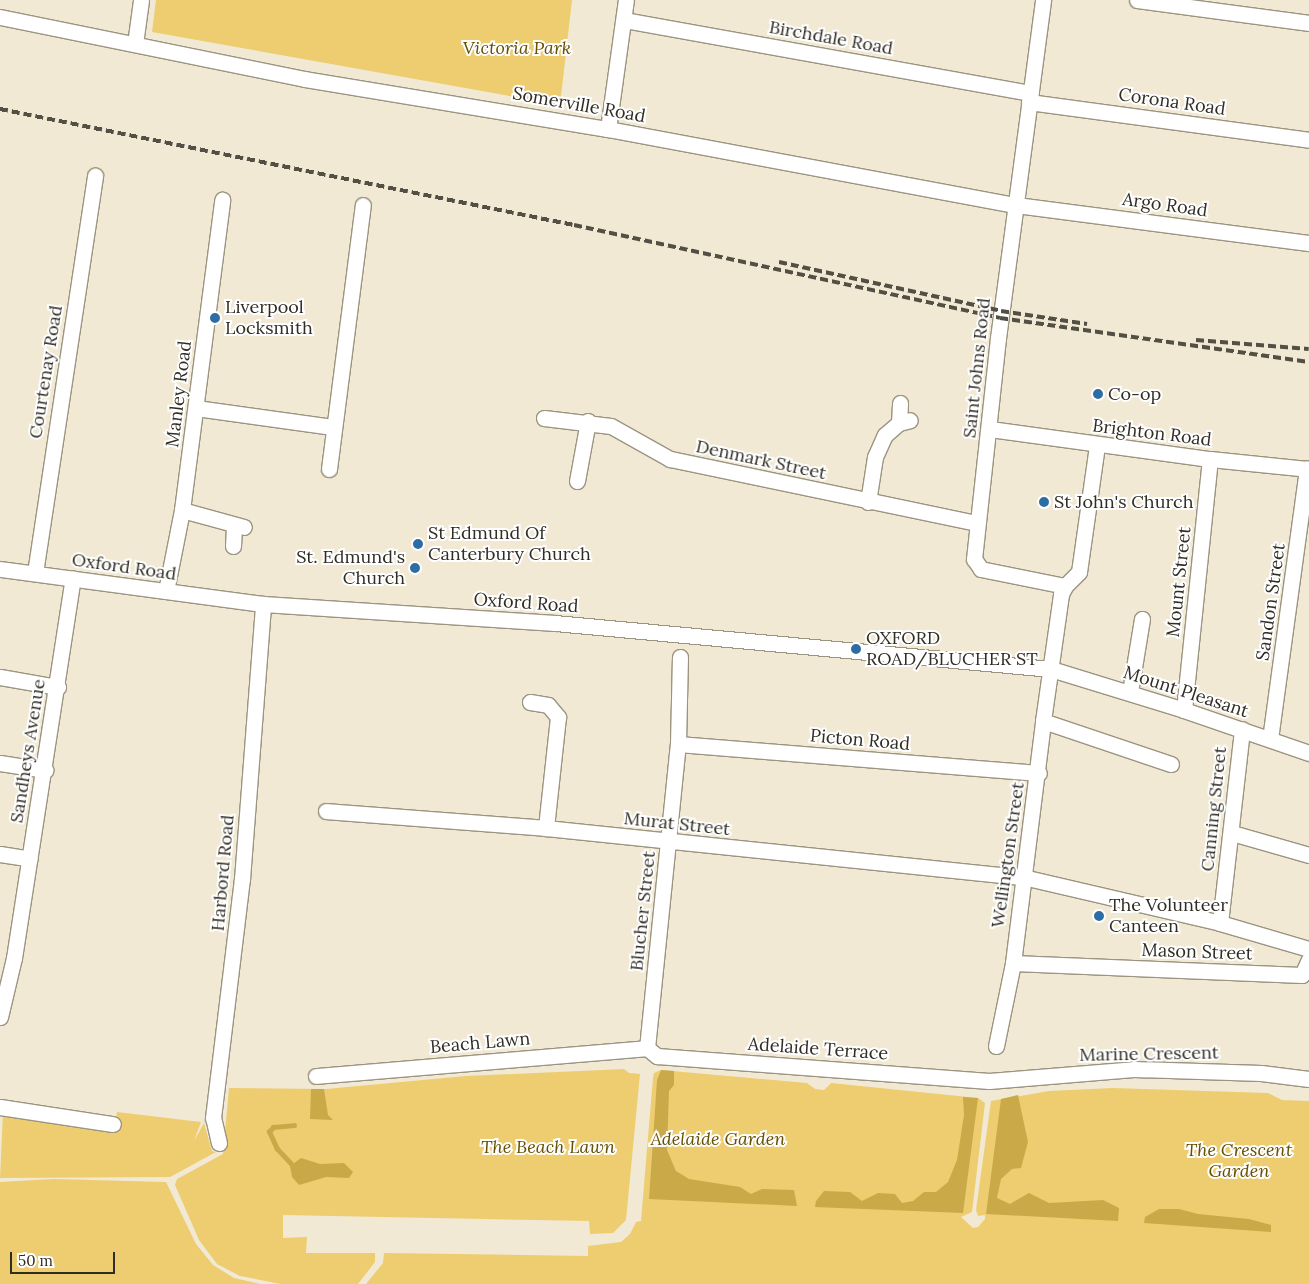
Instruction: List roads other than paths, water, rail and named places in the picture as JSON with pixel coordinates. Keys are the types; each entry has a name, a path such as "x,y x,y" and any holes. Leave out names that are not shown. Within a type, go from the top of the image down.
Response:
{"street":[{"path":"135,44 142,0"},
{"path":"608,129 626,0"},
{"name":"Saint Johns Road","path":"1043,0 998,338 990,429 974,559 981,569 1065,586"},
{"path":"1137,0 1309,23"},
{"name":"Somerville Road","path":"0,17 305,79 608,129 1016,204"},
{"name":"Birchdale Road","path":"624,20 1030,98"},
{"name":"Corona Road","path":"1030,98 1309,140"},
{"name":"Courtenay Road","path":"35,573 95,176"},
{"name":"Manley Road","path":"166,591 182,510 222,200"},
{"name":"Argo Road","path":"1016,204 1309,243"},
{"path":"329,469 363,205"},
{"path":"868,502 875,457 885,434 904,421 900,403"},
{"path":"196,408 333,427"},
{"name":"Denmark Street","path":"544,418 611,426 670,459 868,502 977,523"},
{"path":"577,481 588,422"},
{"name":"Brighton Road","path":"990,429 1097,445 1308,469"},
{"path":"1051,669 1061,594 1065,586 1079,572 1097,445"},
{"name":"Mount Street","path":"1184,710 1210,459"},
{"name":"Sandon Street","path":"1270,739 1308,469"},
{"path":"182,510 239,526 233,546"},
{"name":"Oxford Road","path":"0,570 35,573 263,604 555,623 1051,669"},
{"name":"Sandheys Avenue","path":"2,1008 7,957 30,859 58,687 73,579"},
{"name":"Harbord Road","path":"219,1143 213,1118 242,879 263,604"},
{"path":"1130,692 1142,619"},
{"name":"Blucher Street","path":"647,1048 678,744 680,657"},
{"name":"Mount Pleasant","path":"1051,669 1130,692 1309,753"},
{"name":"Wellington Street","path":"996,1046 1013,963 1022,877 1051,669"},
{"path":"0,678 58,687"},
{"path":"530,702 548,705 558,716 545,767 546,828"},
{"path":"1043,722 1171,764"},
{"name":"Canning Street","path":"1220,923 1232,833 1242,729"},
{"name":"Picton Road","path":"678,744 1038,773"},
{"path":"0,763 44,770"},
{"name":"Murat Street","path":"326,811 546,828 669,843 1022,877 1220,923 1309,949"},
{"path":"1232,833 1309,855"},
{"path":"0,854 30,859"},
{"name":"Mason Street","path":"1013,963 1302,975 1309,959"},
{"name":"Beach Lawn","path":"316,1076 647,1048"},
{"name":"Adelaide Terrace","path":"647,1048 657,1056 989,1081"},
{"name":"Marine Crescent","path":"989,1081 1134,1069 1261,1073 1309,1079"},
{"path":"0,1107 114,1124"}],"waterway":[{"path":"291,1164 277,1149 269,1132 273,1127 294,1125"}],"railway":[{"path":"0,109 574,225 1000,318 1309,362"},
{"path":"779,262 1001,311 1087,324"},
{"path":"1196,340 1309,349"}],"place":[{"name":"Liverpool Locksmith","path":"215,318"},
{"name":"Co-op","path":"1098,394"},
{"name":"St John's Church","path":"1044,502"},
{"name":"St Edmund Of Canterbury Church","path":"418,544"},
{"name":"St. Edmund's Church","path":"415,568"},
{"name":"OXFORD ROAD/BLUCHER ST","path":"856,649"},
{"name":"The Volunteer Canteen","path":"1099,916"}],"park label":[{"name":"Victoria Park","path":"517,48"},
{"name":"Adelaide Garden","path":"718,1139"},
{"name":"The Beach Lawn","path":"548,1147"},
{"name":"The Crescent Garden","path":"1239,1161"}]}
